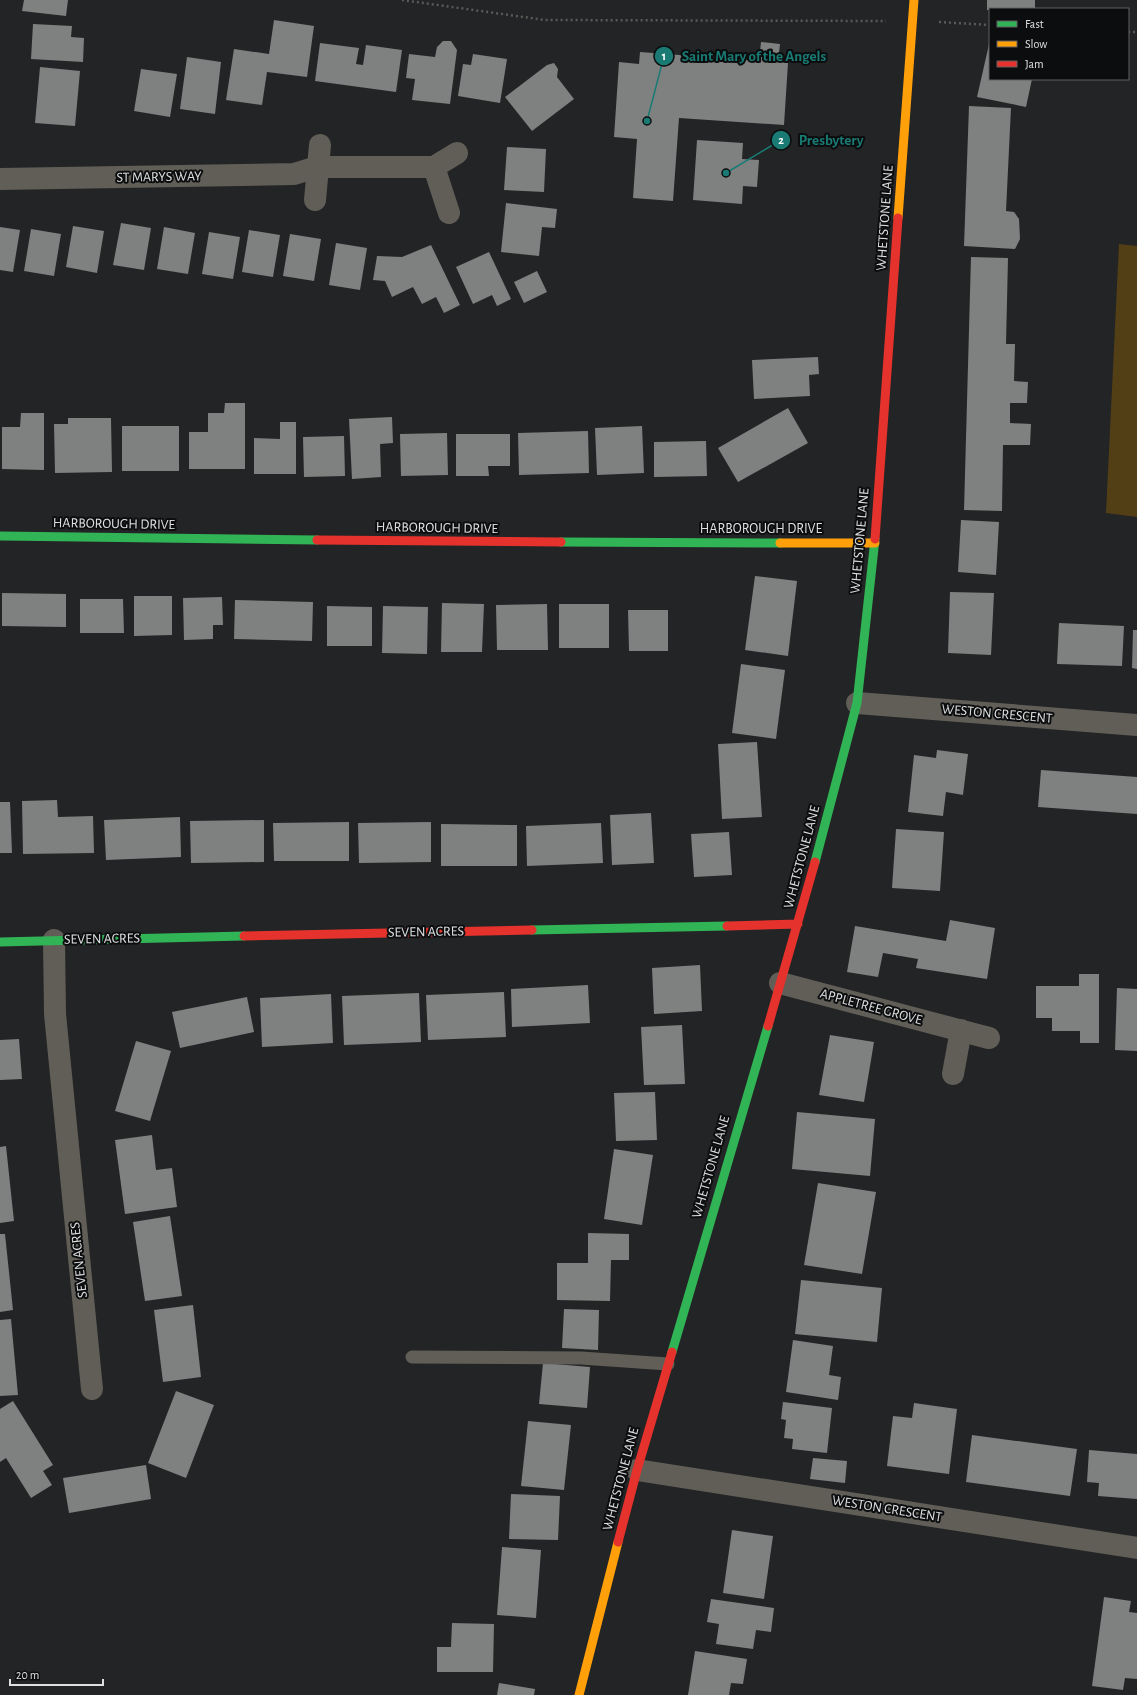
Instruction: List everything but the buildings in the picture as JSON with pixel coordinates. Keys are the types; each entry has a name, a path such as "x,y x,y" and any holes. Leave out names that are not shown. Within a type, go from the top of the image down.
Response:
{"street":[{"name":"WHETSTONE LANE","path":"579,1695 637,1470 798,924 857,703 875,543 914,0"},
{"path":"315,200 320,145"},
{"path":"449,213 434,167 457,153"},
{"name":"ST MARYS WAY","path":"0,179 294,174 317,167 434,167"},
{"name":"HARBOROUGH DRIVE","path":"0,536 488,542 875,543"},
{"name":"WESTON CRESCENT","path":"857,703 1137,725"},
{"name":"SEVEN ACRES","path":"0,942 798,924"},
{"name":"SEVEN ACRES","path":"54,940 55,1014 92,1388"},
{"name":"APPLETREE GROVE","path":"780,983 989,1038"},
{"path":"953,1074 961,1030"},
{"name":"WESTON CRESCENT","path":"637,1470 1137,1548"}],"lane":[{"path":"412,1357 581,1358 668,1364"}],"path":[{"path":"402,0 545,20 913,21 989,24"}],"shaded area":[{"path":"1119,244 1137,246 1137,517 1106,513"}],"traffic: fast":[{"path":"0,536 317,540"},
{"path":"815,862 857,703 875,539"},
{"path":"561,542 780,543"},
{"path":"532,930 727,926"},
{"path":"0,942 244,936"},
{"path":"672,1352 768,1026"}],"traffic: slow":[{"path":"898,218 914,0"},
{"path":"780,543 875,543"},
{"path":"579,1695 618,1542"}],"traffic: jam":[{"path":"875,539 898,218"},
{"path":"317,540 561,542"},
{"path":"768,1026 815,862"},
{"path":"727,926 798,924"},
{"path":"244,936 532,930"},
{"path":"618,1542 637,1470 672,1352"}],"place":[{"name":"Saint Mary of the Angels","path":"647,121"},
{"name":"Presbytery","path":"726,173"}]}
